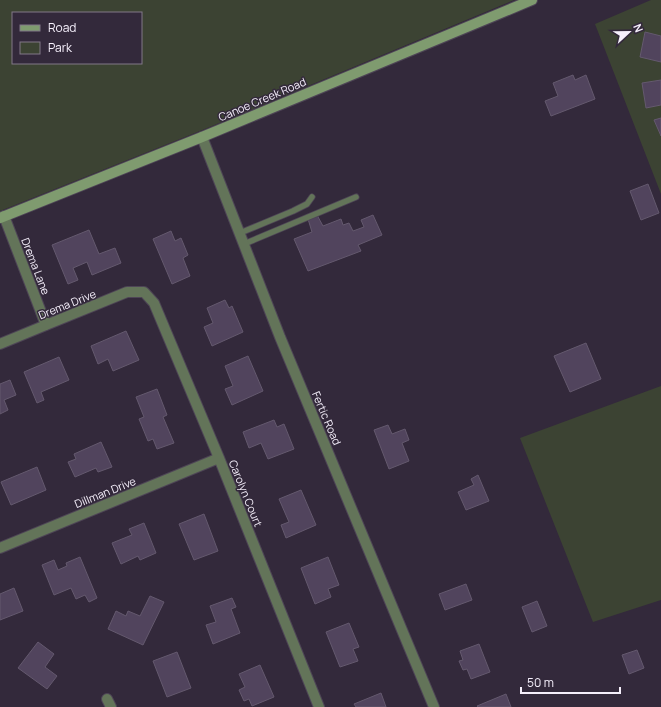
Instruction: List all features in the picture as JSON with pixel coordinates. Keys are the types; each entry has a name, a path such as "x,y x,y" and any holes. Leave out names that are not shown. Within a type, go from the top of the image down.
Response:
{"main road":[{"name":"Canoe Creek Road","path":"2,217 202,137 532,0"}],"street":[{"name":"Fertic Road","path":"202,137 283,344 434,707"},
{"name":"Drema Lane","path":"2,217 46,324"},
{"name":"Drema Drive","path":"0,344 127,292 144,292"},
{"name":"Carolyn Court","path":"144,292 154,303 219,458 319,707"},
{"name":"Dillman Drive","path":"0,548 219,458"}],"lane":[{"path":"240,233 307,204 312,197"},
{"path":"244,244 356,197"}],"green space":[{"path":"0,0 514,0 200,131 0,211"},
{"path":"651,0 661,0 661,194 595,24"},
{"path":"661,386 661,600 593,622 520,438"}],"building":[{"path":"645,32 661,36 661,62 640,57"},
{"path":"573,75 575,80 586,75 595,99 551,116 545,101 558,96 553,83"},
{"path":"661,80 661,105 646,108 642,83"},
{"path":"661,118 661,136 654,120"},
{"path":"648,184 659,213 641,220 630,191"},
{"path":"317,215 323,226 341,219 343,225 349,223 353,231 364,227 361,220 373,215 382,235 358,245 361,251 308,271 294,239 312,232 308,219"},
{"path":"89,230 99,254 115,248 121,263 92,275 87,262 73,268 78,280 68,284 52,245"},
{"path":"171,231 175,241 181,238 188,255 183,258 190,276 172,284 153,239"},
{"path":"225,300 229,308 232,306 243,332 212,346 204,327 213,323 207,308"},
{"path":"126,331 139,360 113,371 108,359 98,364 91,346"},
{"path":"586,343 601,379 570,392 554,356"},
{"path":"248,356 263,391 232,405 225,389 233,386 225,366"},
{"path":"59,357 69,380 41,392 44,400 37,403 24,372"},
{"path":"10,380 16,395 4,400 8,410 0,414 0,384"},
{"path":"157,389 167,415 163,417 174,443 157,449 153,439 148,441 139,419 144,417 136,397"},
{"path":"274,420 277,427 284,424 294,449 268,459 261,443 249,448 243,432"},
{"path":"388,425 392,434 405,429 409,440 402,443 409,461 389,469 374,430"},
{"path":"101,442 112,467 98,472 96,468 75,477 68,462 76,459 74,454"},
{"path":"37,467 46,490 11,505 1,482"},
{"path":"478,475 489,501 466,510 458,492 474,485 471,479"},
{"path":"301,490 316,525 286,538 281,525 289,522 279,499"},
{"path":"204,514 218,551 194,560 179,524"},
{"path":"144,523 156,553 140,560 138,556 121,564 112,543 132,535 129,529"},
{"path":"80,557 97,598 89,602 85,595 76,599 71,588 54,595 42,565 54,560 58,570 67,566 66,563"},
{"path":"328,557 339,585 328,589 331,597 315,604 301,568"},
{"path":"466,584 472,600 445,610 439,594"},
{"path":"14,588 23,611 0,620 0,594"},
{"path":"150,596 164,602 143,645 108,629 116,611 126,616 128,611 140,616"},
{"path":"232,598 236,607 231,609 240,633 213,644 206,625 216,622 210,606"},
{"path":"537,601 547,626 532,632 522,607"},
{"path":"349,623 359,647 353,649 358,661 340,667 326,632"},
{"path":"38,642 54,654 45,667 57,676 47,689 18,668"},
{"path":"479,644 490,672 471,679 467,669 463,670 459,661 463,660 460,651"},
{"path":"637,650 644,668 629,674 622,655"},
{"path":"177,652 191,688 167,697 153,661"},
{"path":"260,665 274,697 252,706 249,699 244,701 239,690 245,687 239,674"},
{"path":"381,693 386,707 356,707 354,704"},
{"path":"506,694 511,707 477,706"}]}
